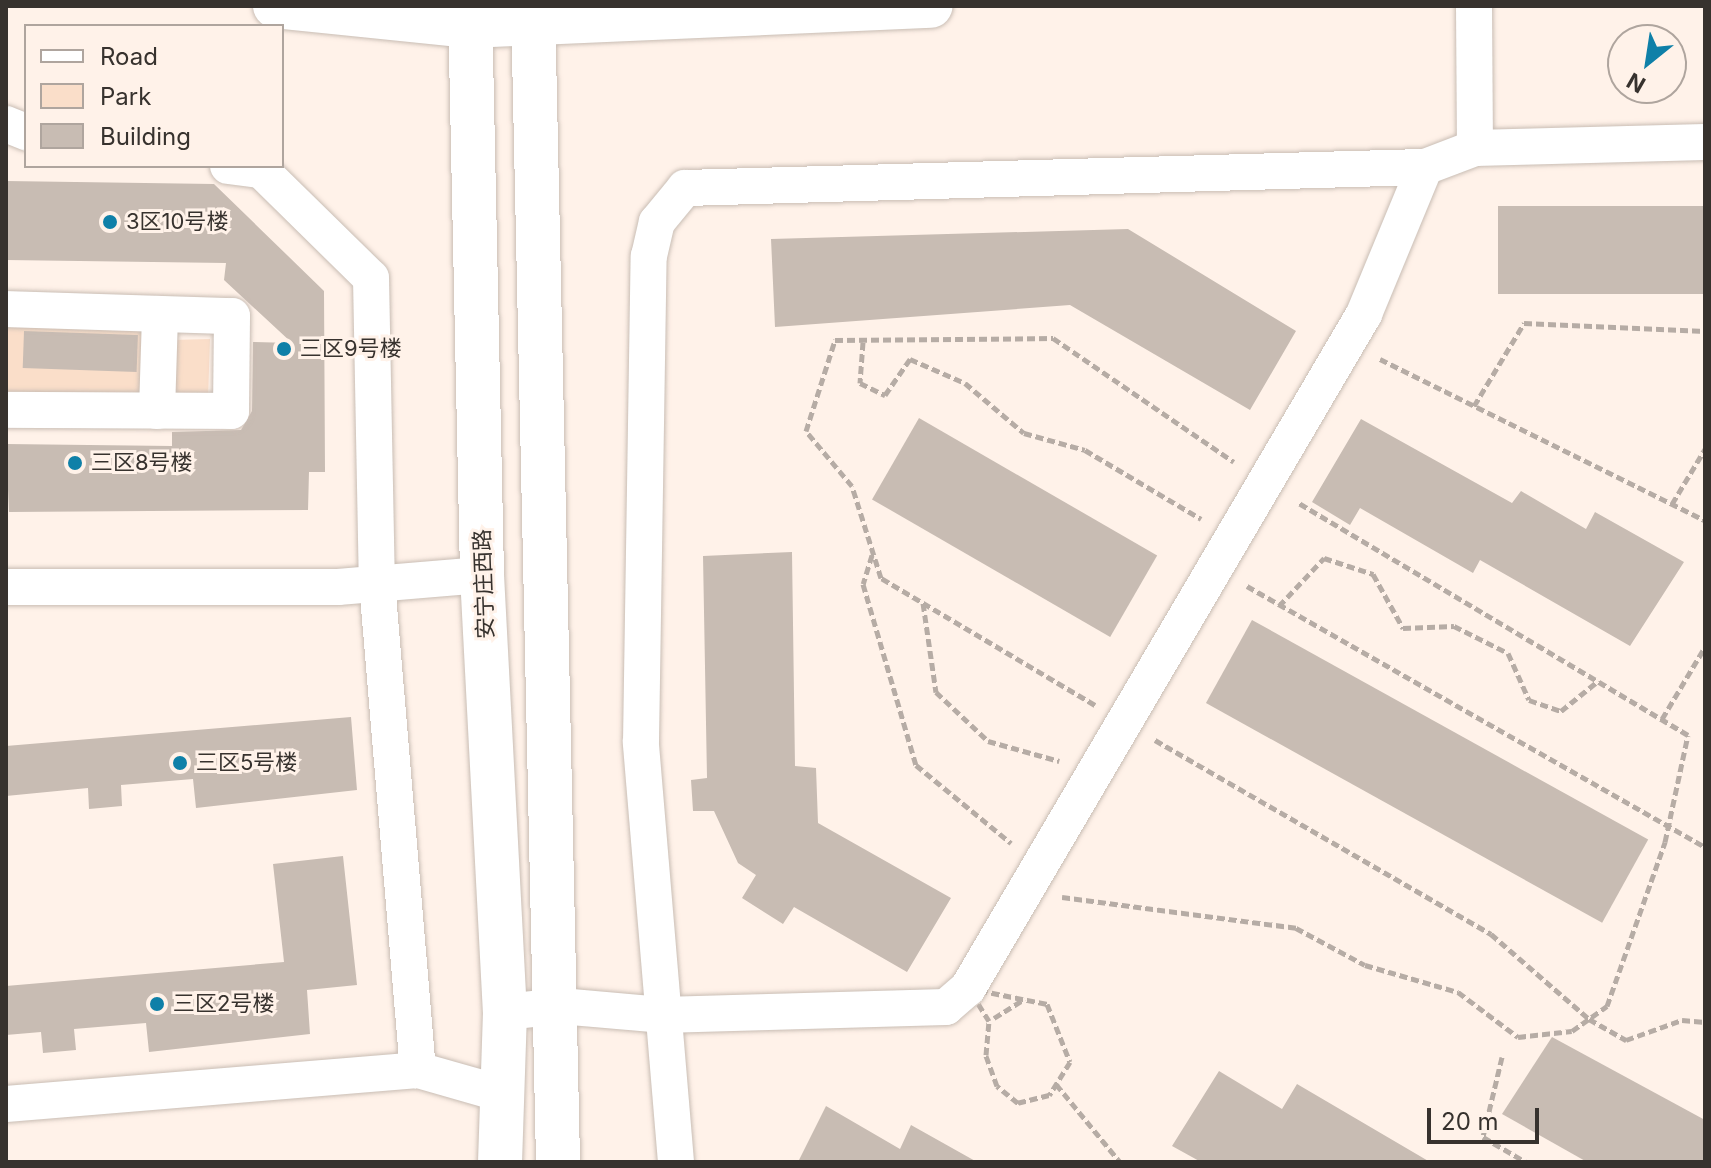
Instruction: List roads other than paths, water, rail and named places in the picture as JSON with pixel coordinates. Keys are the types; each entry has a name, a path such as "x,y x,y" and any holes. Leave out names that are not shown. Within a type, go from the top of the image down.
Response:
{"main road":[{"path":"275,6 571,18 931,6"},
{"name":"安宁庄西路","path":"469,16 482,575 505,1012 500,1162"},
{"path":"532,16 539,106 560,1006 558,1162"}],"street":[{"path":"1474,6 1475,148"},
{"path":"676,1162 641,742 649,256 657,222 685,188 1425,167 1475,148 1705,142"},
{"path":"505,1012 560,1006 662,1015 946,1007 968,988 1347,342 1425,167"},
{"path":"244,168 261,170 371,278 377,583 418,1070"},
{"path":"6,309 232,316 231,411 6,410"},
{"path":"157,411 160,314"},
{"path":"6,587 377,583 482,575"},
{"path":"6,1104 418,1070 502,1094"}],"place":[{"name":"3区10号楼","path":"110,222"},
{"name":"三区9号楼","path":"284,349"},
{"name":"三区8号楼","path":"75,463"},
{"name":"三区5号楼","path":"180,763"},
{"name":"三区2号楼","path":"157,1004"}]}
